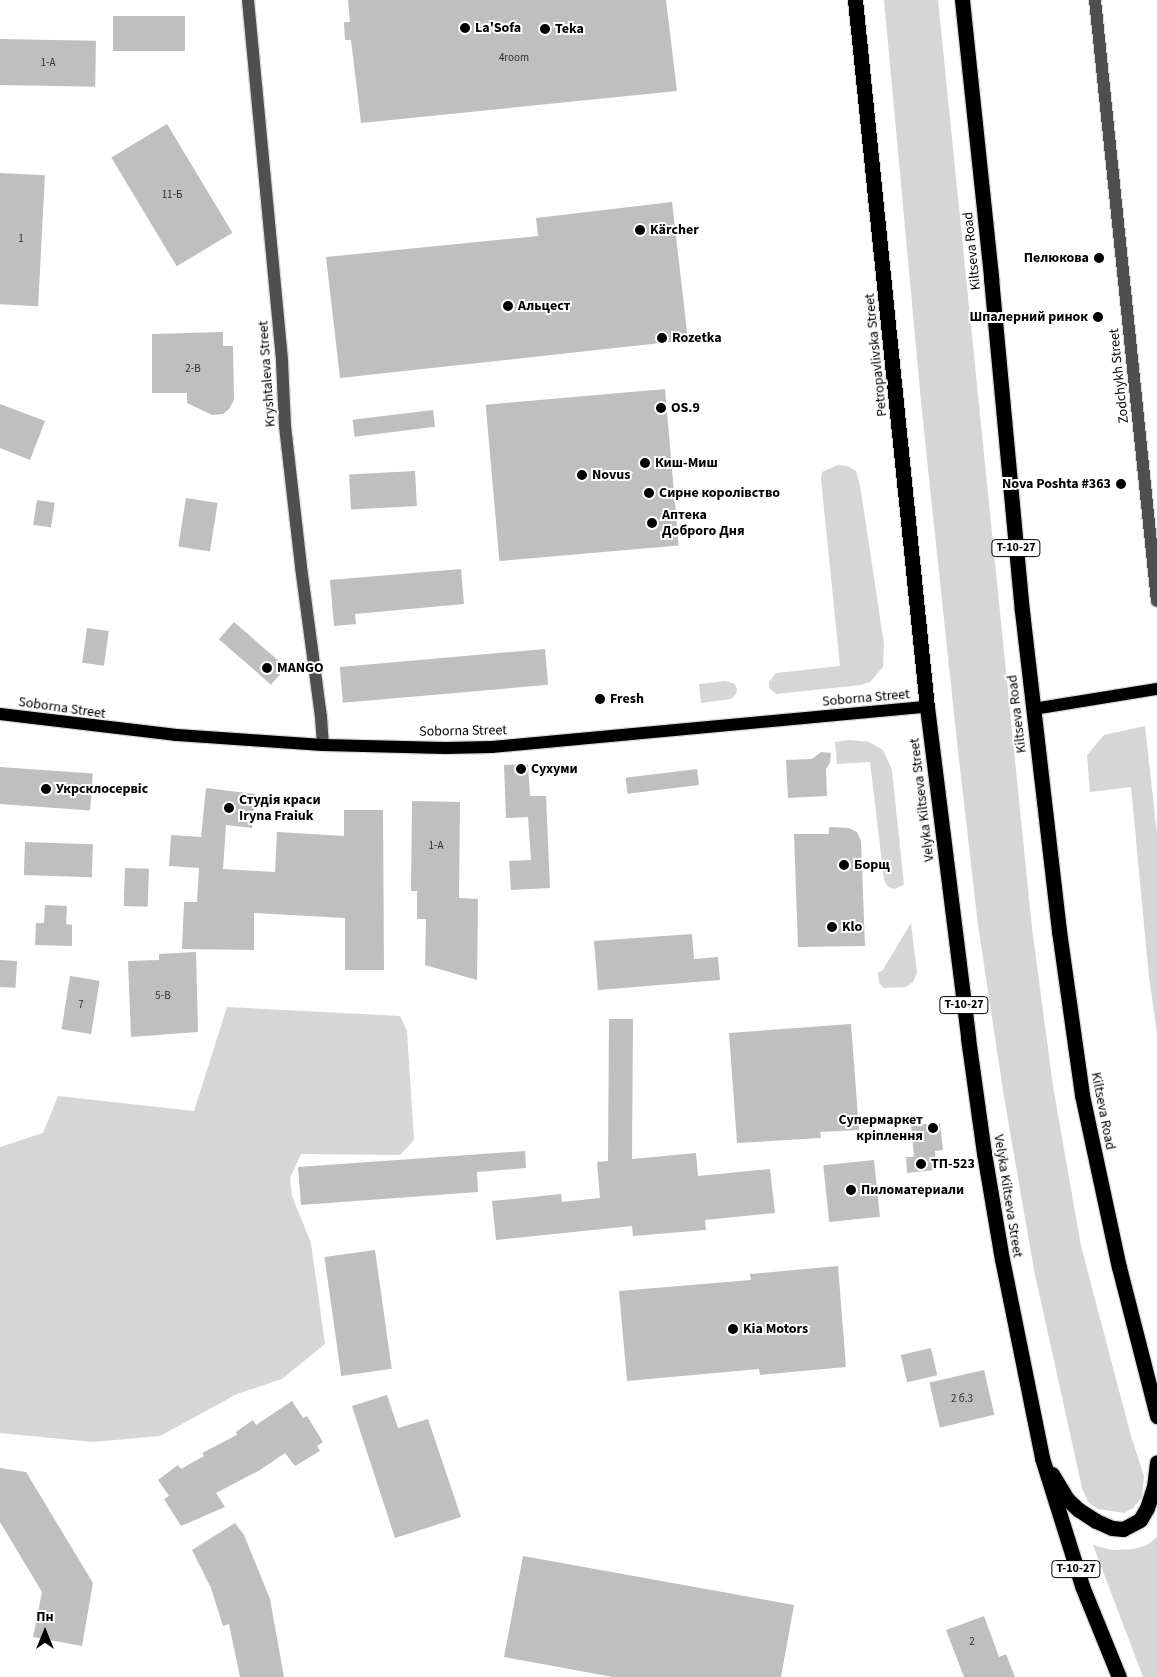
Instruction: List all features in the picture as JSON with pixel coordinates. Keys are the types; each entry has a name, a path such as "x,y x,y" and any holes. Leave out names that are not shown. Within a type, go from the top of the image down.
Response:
{"highway":[{"name":"Petropavlivska Street","path":"855,0 927,707"},
{"name":"Kiltseva Road","path":"962,0 1033,709 1059,931 1082,1095 1119,1267 1157,1416"},
{"name":"Velyka Kiltseva Street","path":"927,707 966,1029 1002,1259 1042,1458 1082,1586 1119,1677"},
{"path":"1042,1458 1067,1498 1079,1510 1096,1521 1112,1528 1123,1529 1140,1520 1148,1508 1154,1486 1157,1462"}],"main road":[{"path":"1033,709 1157,689"},
{"name":"Soborna Street","path":"0,714 143,732 323,746 492,747 927,707"}],"street":[{"name":"Kryshtaleva Street","path":"248,0 282,362 286,426 323,746"},
{"name":"Zodchykh Street","path":"1095,0 1157,600"}],"shaded area":[{"path":"884,0 938,0 1032,928 1053,1086 1081,1246 1131,1436 1144,1476 1142,1497 1133,1508 1124,1513 1098,1509 1088,1502 1082,1488 1034,1270 1004,1097 978,925 957,742 922,412"},
{"path":"838,465 847,466 856,471 860,485 884,644 883,667 870,682 861,685 776,694 769,688 769,682 776,673 840,666 821,479 822,472"},
{"path":"726,681 735,684 737,689 736,694 731,699 701,703 699,684"},
{"path":"1145,726 1157,834 1157,1034 1149,977 1131,787 1090,792 1087,755 1104,735"},
{"path":"850,740 869,742 883,750 892,770 904,885 894,889 888,887 884,880 870,762 837,764 835,742"},
{"path":"911,923 917,973 913,982 906,987 884,988 879,983 878,972 882,971"},
{"path":"227,1007 400,1016 407,1031 414,1140 400,1155 301,1154 290,1178 292,1196 311,1243 325,1344 282,1379 237,1394 160,1436 93,1442 0,1433 0,1147 43,1133 58,1096 194,1111"},
{"path":"1157,1537 1157,1677 1143,1677 1093,1545 1112,1550 1134,1549 1147,1545"}],"building":[{"path":"348,0 666,0 677,91 361,123 351,40 345,40 344,22 350,22"},
{"path":"113,16 185,16 185,51 113,51"},
{"path":"0,39 96,41 95,87 0,85"},
{"path":"167,124 232,233 177,266 111,157"},
{"path":"0,173 45,175 38,306 0,304"},
{"name":"Альцест","path":"672,202 688,340 340,378 326,257 538,236 536,218"},
{"path":"223,332 223,346 233,346 234,400 229,409 223,414 212,415 187,403 187,393 152,393 152,334"},
{"name":"Novus","path":"665,389 679,545 499,561 486,405"},
{"path":"0,404 45,421 30,460 0,448"},
{"path":"433,410 435,427 355,437 353,420"},
{"path":"415,471 417,506 351,509 349,474"},
{"path":"186,498 218,503 210,551 178,546"},
{"path":"37,500 55,503 51,528 33,525"},
{"path":"461,569 464,604 355,614 356,624 334,626 330,580"},
{"path":"234,622 286,667 271,685 219,639"},
{"path":"87,628 109,631 104,666 82,663"},
{"path":"545,649 548,685 343,703 340,667"},
{"path":"821,752 831,753 830,763 826,769 827,796 788,798 786,760 812,759"},
{"path":"528,764 530,796 546,796 550,888 511,890 509,861 531,860 528,817 506,818 504,765"},
{"name":"Укрсклосервіс","path":"0,767 93,773 90,810 0,804"},
{"path":"697,769 699,785 627,794 626,778"},
{"path":"206,788 255,794 252,828 226,825 223,869 275,872 277,832 344,836 344,810 383,810 384,970 345,970 345,918 254,913 254,950 182,949 184,902 197,902 199,868 169,866 171,835 201,837"},
{"path":"412,801 460,802 459,898 478,899 477,980 425,965 426,919 417,919 417,891 411,891"},
{"path":"829,827 849,828 857,832 861,841 865,946 798,947 794,834 829,834"},
{"path":"25,842 93,844 92,877 24,875"},
{"path":"125,868 149,869 148,907 124,906"},
{"path":"45,905 67,906 66,924 72,925 72,946 35,945 36,923 44,923"},
{"path":"692,934 694,959 718,957 720,980 598,990 594,941"},
{"path":"196,952 198,1032 131,1037 128,961 159,960 159,954"},
{"path":"0,960 17,961 16,988 0,987"},
{"path":"70,976 100,981 91,1034 62,1029"},
{"path":"609,1019 633,1019 632,1159 696,1153 698,1176 770,1169 775,1213 705,1220 706,1230 633,1236 632,1226 496,1240 492,1201 561,1194 562,1202 600,1198 597,1162 608,1161"},
{"path":"851,1024 859,1130 820,1132 821,1138 737,1143 729,1033"},
{"path":"940,1123 943,1150 935,1151 936,1170 907,1173 906,1157 914,1157 911,1125"},
{"path":"525,1151 526,1168 477,1172 478,1192 301,1205 298,1167"},
{"name":"Пиломатериали","path":"874,1160 880,1217 829,1222 823,1165"},
{"path":"375,1250 392,1369 341,1376 324,1257"},
{"name":"Kia Motors","path":"838,1266 846,1367 760,1375 759,1369 627,1381 619,1291 751,1280 750,1274"},
{"path":"931,1348 937,1375 907,1382 901,1355"},
{"path":"984,1370 994,1415 940,1427 929,1383"},
{"path":"387,1395 398,1428 428,1419 461,1517 395,1538 352,1406"},
{"path":"292,1401 303,1418 307,1416 323,1442 317,1446 320,1451 295,1466 285,1453 260,1470 216,1493 225,1507 181,1526 164,1499 169,1496 158,1480 178,1465 181,1469 204,1456 202,1453 237,1435 236,1432 253,1420 256,1425"},
{"path":"0,1468 26,1472 93,1583 82,1646 33,1637 42,1592 0,1522"},
{"path":"235,1523 244,1535 270,1599 284,1677 240,1677 229,1624 223,1626 211,1588 192,1550"},
{"path":"523,1556 794,1605 781,1677 613,1677 504,1657"},
{"path":"984,1616 999,1657 1006,1654 1015,1677 964,1677 946,1630"}],"place":[{"name":"La'Sofa","path":"465,28"},
{"name":"Teka","path":"545,29"},
{"name":"Kärcher","path":"640,230"},
{"name":"Пелюкова","path":"1099,258"},
{"name":"Альцест","path":"508,306"},
{"name":"Шпалерний ринок","path":"1098,317"},
{"name":"Rozetka","path":"662,338"},
{"name":"OS.9","path":"661,408"},
{"name":"Киш-Миш","path":"645,463"},
{"name":"Novus","path":"582,475"},
{"name":"Nova Poshta #363","path":"1121,484"},
{"name":"Сирне королівство","path":"649,493"},
{"name":"Аптека Доброго Дня","path":"652,523"},
{"name":"MANGO","path":"267,668"},
{"name":"Fresh","path":"600,699"},
{"name":"Сухуми","path":"521,769"},
{"name":"Укрсклосервіс","path":"46,789"},
{"name":"Студія краси Iryna Fraiuk","path":"229,808"},
{"name":"Борщ","path":"844,865"},
{"name":"Klo","path":"832,927"},
{"name":"Супермаркет кріплення","path":"933,1128"},
{"name":"ТП-523","path":"921,1164"},
{"name":"Пиломатериали","path":"851,1190"},
{"name":"Kia Motors","path":"733,1329"}]}
